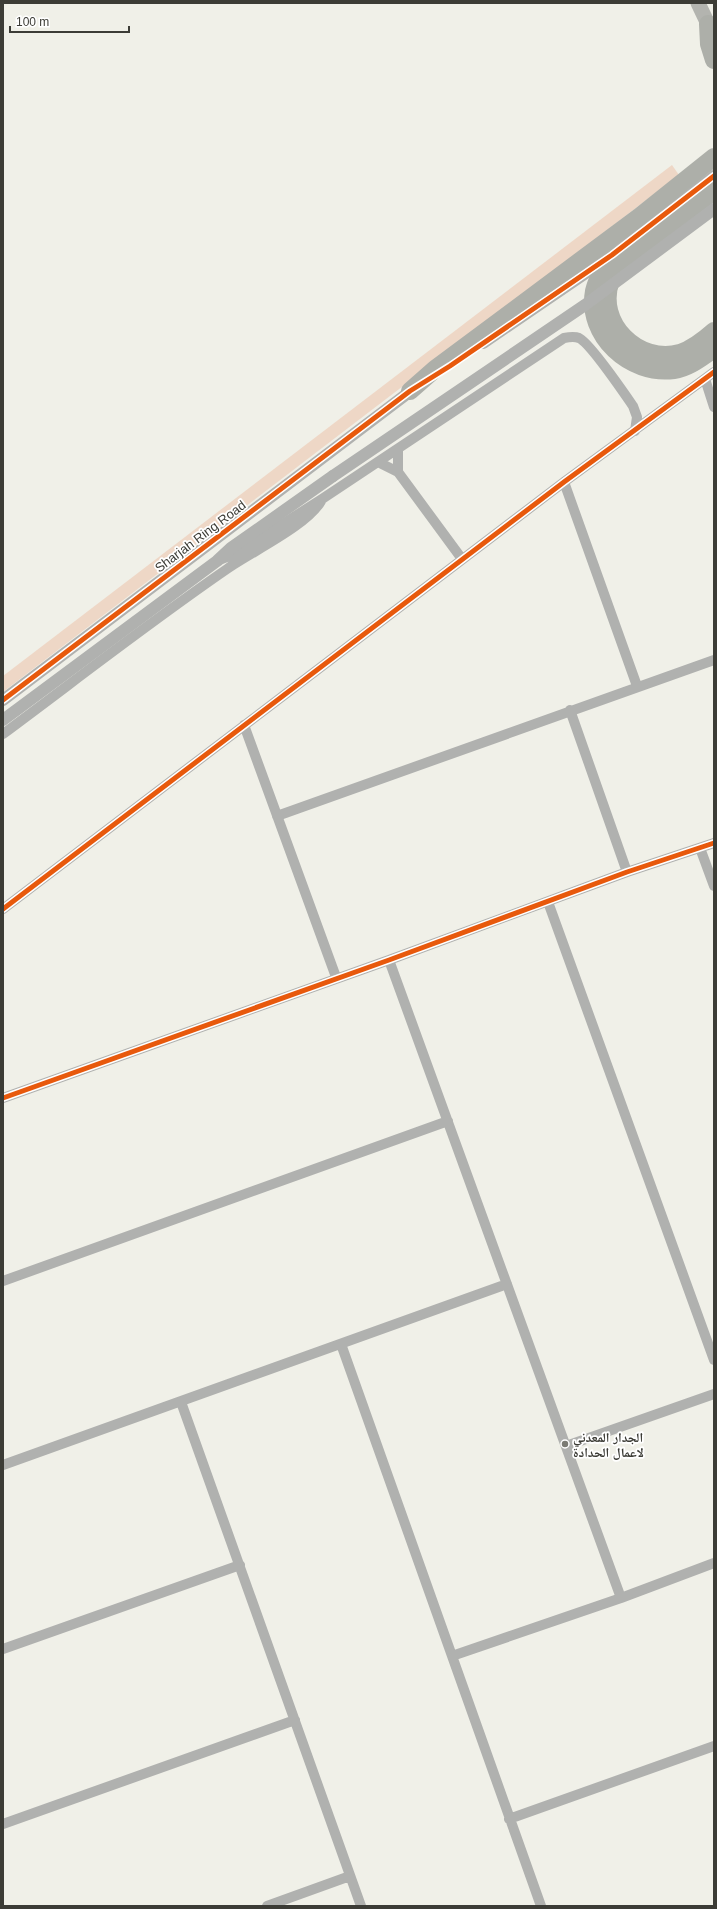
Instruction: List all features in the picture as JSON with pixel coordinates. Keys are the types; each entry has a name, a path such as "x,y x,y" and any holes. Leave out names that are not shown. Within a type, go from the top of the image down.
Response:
{"highway":[{"path":"711,32 709,44 714,60"},
{"path":"410,391 435,369 639,217 714,157"},
{"path":"714,191 632,254 620,266 611,281 608,304 612,319 619,332 633,346 652,354 672,355 682,352 714,331"},
{"path":"612,255 597,282 594,302 598,326 603,336 617,352 635,364 645,368 674,370 689,365 714,349"}],"main road":[{"path":"698,3 711,32"}],"street":[{"name":"Sharjah Ring Road","path":"3,700 410,391 450,366 612,255 714,176"},
{"path":"3,720 217,561 231,548 333,476 585,305 714,209"},
{"path":"217,561 237,553 322,499 558,341 571,336 579,338 585,343 633,406 637,417 635,431"},
{"path":"3,909 462,559 714,372"},
{"path":"705,379 714,407"},
{"path":"398,449 398,472"},
{"path":"378,462 398,472 462,559"},
{"path":"564,482 637,686"},
{"path":"3,734 143,629 238,561 309,517 322,499"},
{"path":"277,816 637,686 714,660"},
{"path":"570,710 627,872"},
{"path":"244,725 336,978"},
{"path":"3,1098 390,960 627,872 714,842"},
{"path":"700,848 714,886"},
{"path":"548,902 714,1360"},
{"path":"390,960 621,1598"},
{"path":"3,1281 448,1121"},
{"path":"3,1465 507,1284"},
{"path":"341,1344 541,1906"},
{"path":"566,1446 714,1394"},
{"path":"181,1402 361,1906"},
{"path":"3,1649 240,1564"},
{"path":"452,1656 621,1598 714,1564"},
{"path":"3,1824 295,1720"},
{"path":"509,1819 714,1746"},
{"path":"267,1906 350,1876"}],"shaded area":[{"path":"672,165 679,175 3,692 3,676"}],"cycle path":[{"path":"3,700 410,391 450,366 612,255 714,176"},
{"path":"3,909 564,482 714,372"},
{"path":"3,1098 389,960 627,872 714,843"}],"place":[{"name":"الجدار المعدني لاعمال الحدادة","path":"565,1444"}]}
